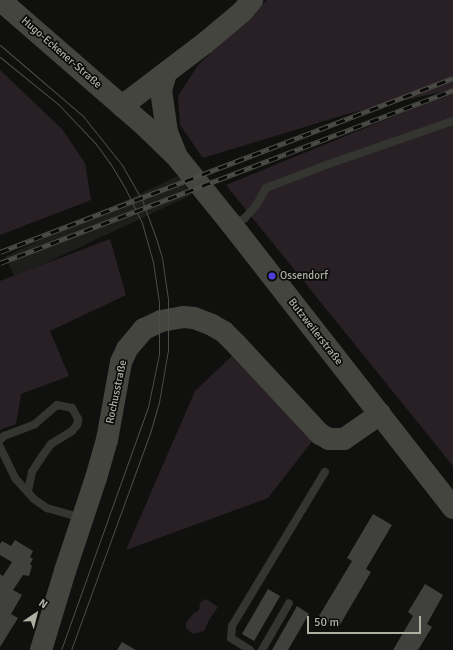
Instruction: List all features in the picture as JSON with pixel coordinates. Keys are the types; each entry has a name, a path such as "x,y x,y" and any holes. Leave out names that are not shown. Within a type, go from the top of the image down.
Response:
{"street":[{"name":"Hugo-Eckener-Straße","path":"0,0 122,106"},
{"path":"122,106 205,43 242,12 252,0"},
{"name":"Butzweilerstraße","path":"166,73 161,90 164,113 167,132 177,157"},
{"name":"Butzweilerstraße","path":"122,106 177,157 232,225 453,508"},
{"name":"Rochusstraße","path":"41,650 107,440 121,362 127,349 144,330 161,321 183,317 194,318 212,325 224,332 320,434 329,439 344,439 380,414"}],"lane":[{"path":"232,225 245,218 257,204 266,188 329,164 453,121"},
{"path":"0,440 4,436 35,424 57,405 72,408 78,419 77,425 72,431 51,444 32,472 28,491"},
{"path":"0,447 15,478 34,499 47,508 83,518"},
{"path":"250,650 230,638 232,626 325,472"},
{"path":"262,650 288,603"}],"shaded area":[{"path":"267,0 453,0 453,89 347,114 203,158 180,125 178,96 198,65"},
{"path":"0,70 62,129 85,163 91,200 0,235"},
{"path":"453,92 453,466 226,185"},
{"path":"180,175 190,196 15,277 5,257"},
{"path":"110,239 126,295 50,331 69,376 21,394 16,424 0,430 0,281"},
{"path":"233,355 313,440 268,498 126,550 195,391"},
{"path":"206,599 218,607 209,620 204,631 193,634 186,628 186,623 192,615 199,610 200,603"}],"building":[{"path":"373,514 392,525 366,569 371,572 338,628 319,616 352,561 347,558"},
{"path":"15,540 33,551 30,557 33,559 30,564 32,566 29,576 23,575 13,590 22,595 11,614 18,618 0,647 0,574 3,576 12,562 0,555 0,544 2,541 11,546"},
{"path":"425,584 443,595 427,624 432,627 418,650 393,650 413,616 408,612"},
{"path":"268,589 280,596 254,641 242,634"},
{"path":"297,606 309,614 288,650 272,650"},
{"path":"122,642 136,650 117,650"}],"tram line":[{"path":"0,45 83,116 122,165 142,200 156,238 162,258 168,299 168,350 159,402 150,433 71,650"},
{"path":"0,57 59,105 96,144 110,163 126,190 142,223 153,262 159,302 159,354 148,407 61,650"}],"railway":[{"path":"0,252 453,78"},
{"path":"0,263 453,90"}],"place":[{"name":"Ossendorf","path":"272,276"}]}
